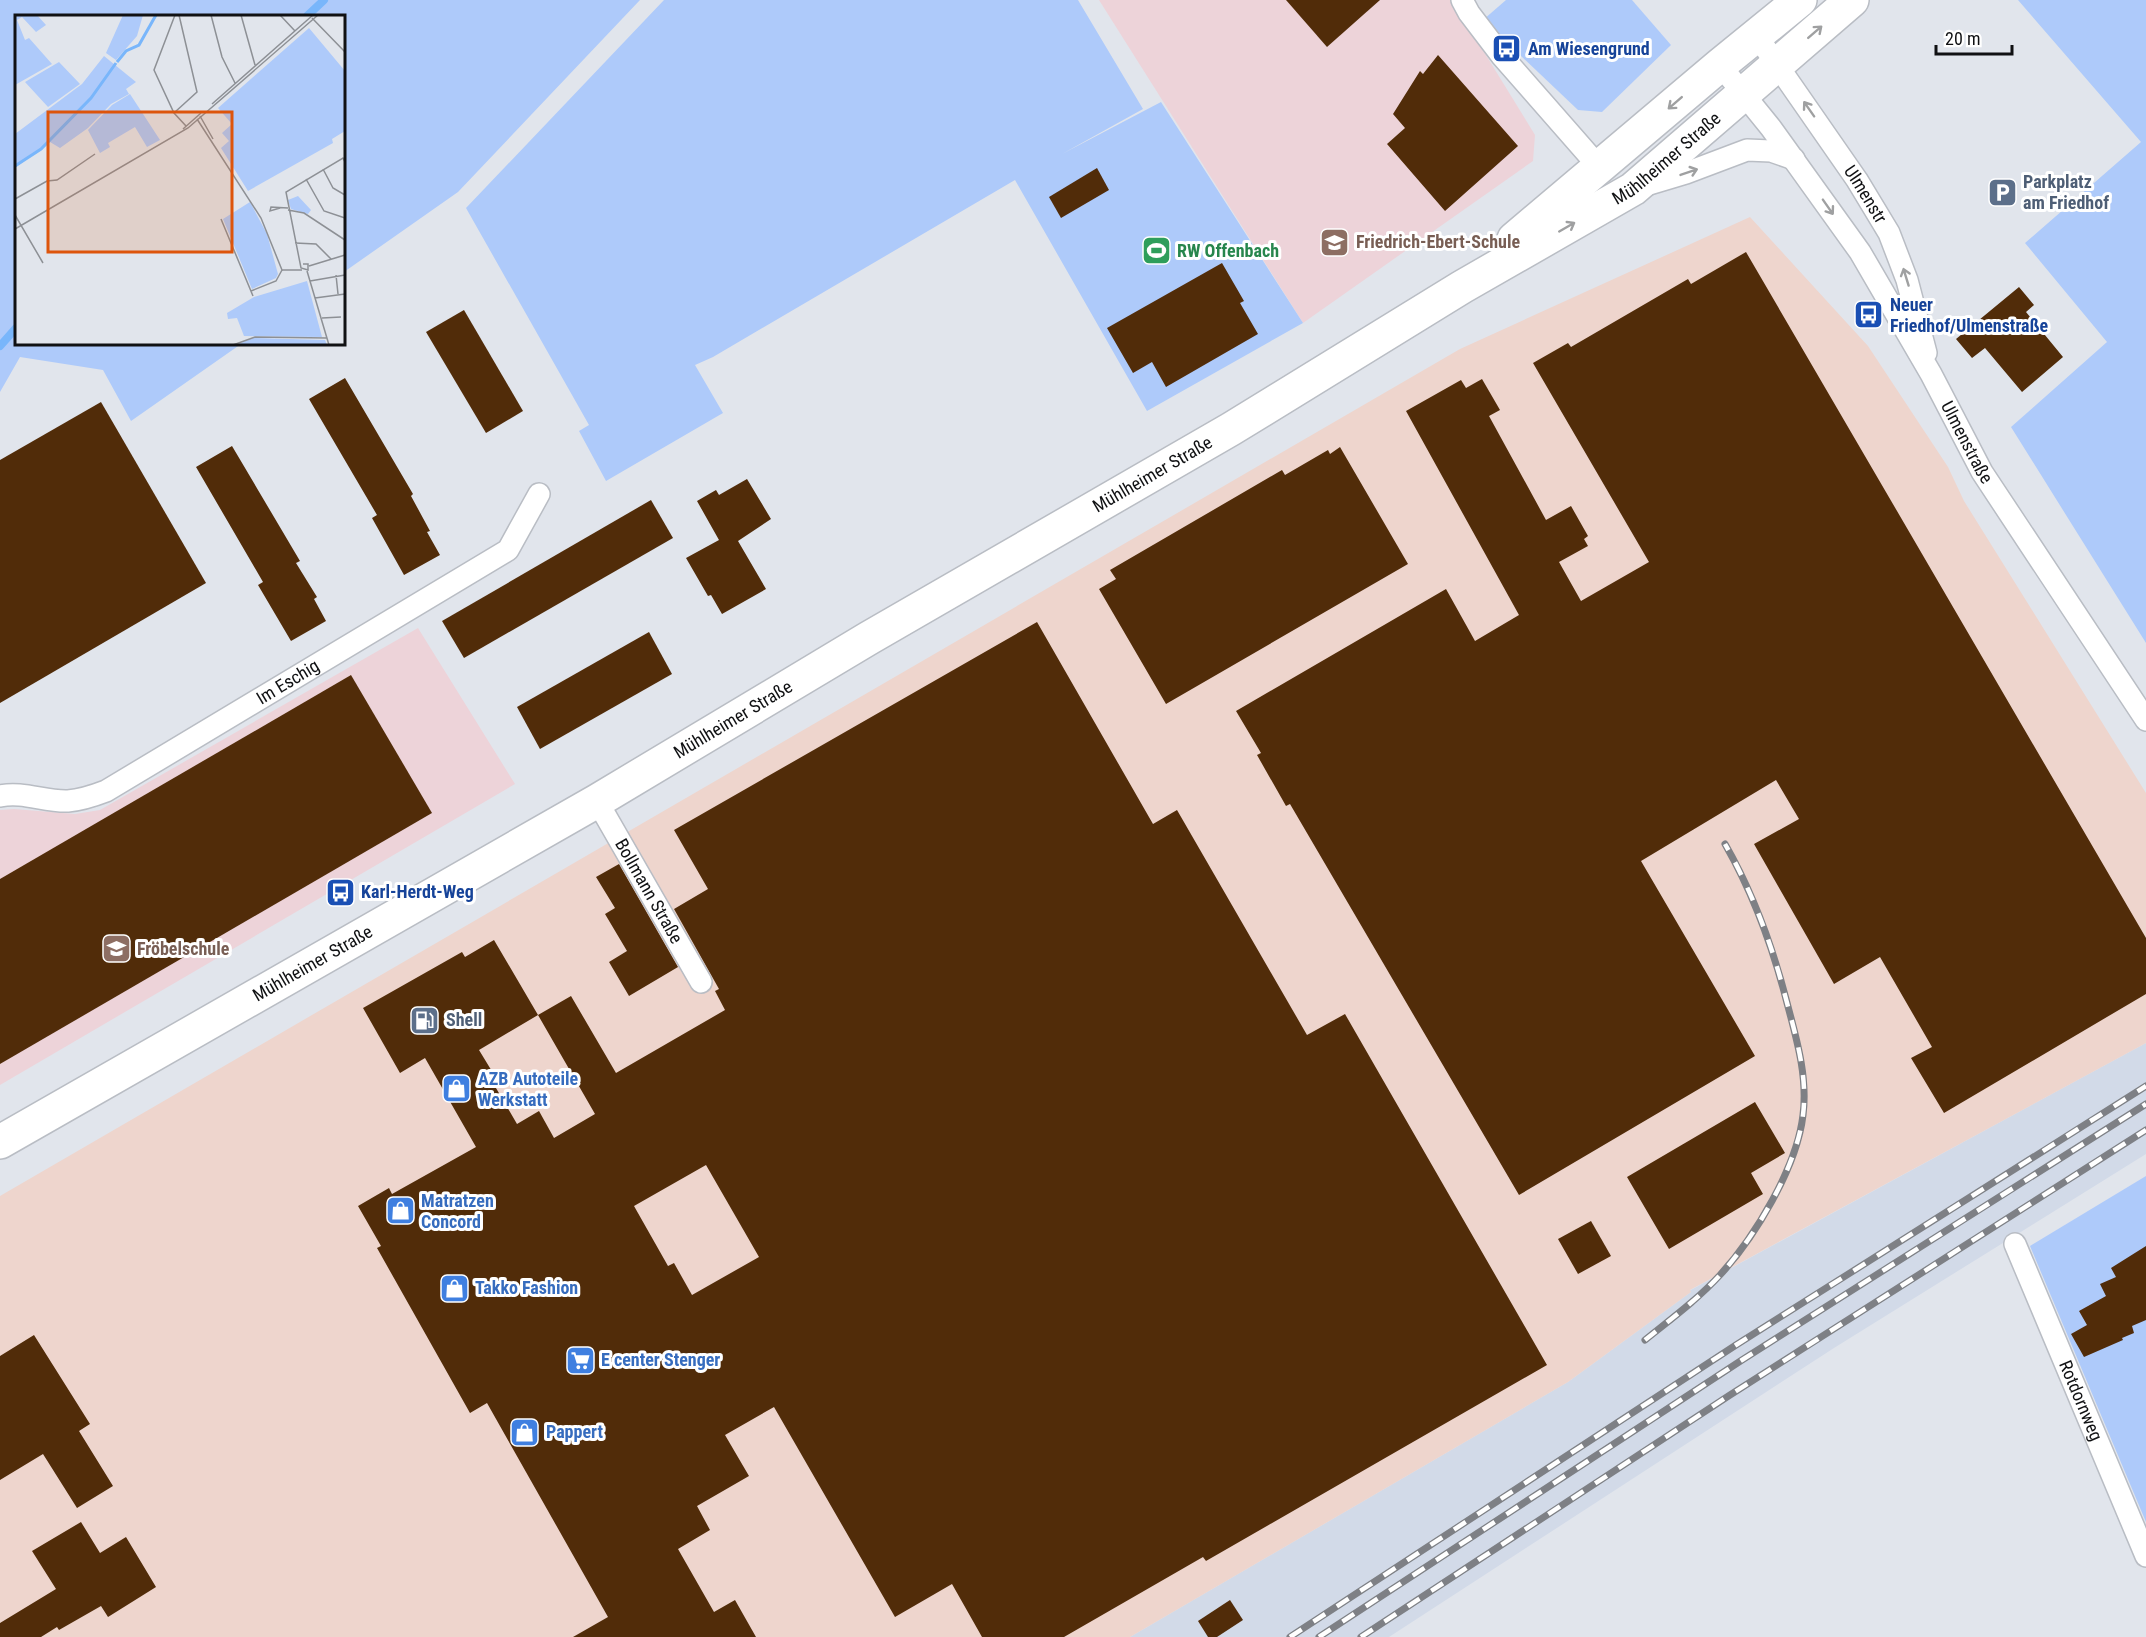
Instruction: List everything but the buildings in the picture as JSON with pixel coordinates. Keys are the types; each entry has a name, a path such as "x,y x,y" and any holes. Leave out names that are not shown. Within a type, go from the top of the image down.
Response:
{"main road":[{"name":"Mühlheimer Straße","path":"1462,287 1509,243 1720,64 1800,0"},
{"name":"Mühlheimer Straße","path":"0,1142 597,801 879,632 1231,429 1462,287 1633,189 1852,0"}],"street":[{"path":"1472,4 1500,55 1599,168"},
{"name":"Ulmenstr","path":"1757,36 1857,180 1888,233 1907,280 1931,374"},
{"name":"Ulmenstraße","path":"1720,64 1771,128 1860,252 1931,374 1982,472 2146,720"},
{"path":"1633,189 1686,173 1747,150 1771,151 1794,159"},
{"name":"Im Eschig","path":"0,796 20,795 67,801 106,791 508,549 539,494"},
{"name":"Bollmann Straße","path":"597,801 701,982"},
{"name":"Rotdornweg","path":"2015,1245 2146,1556"}],"shaded area":[{"path":"0,0 640,0 458,192 345,271 345,15 15,15 15,345 240,345 131,421 103,370 20,357 0,392"},
{"path":"664,0 1078,0 1143,109 1062,154 1161,102 1303,323 1147,411 1015,180 713,357 695,365 723,413 606,481 579,431 589,425 466,208"},
{"name":"Friedrich-Ebert-Schule","path":"1099,0 1452,0 1535,135 1533,161 1303,323"},
{"path":"1506,0 1632,0 1671,45 1602,112 1578,110 1483,20"},
{"path":"2018,0 2146,0 2146,643 2011,427 2107,342 2025,243 2141,142"},
{"path":"1750,217 1868,346 1948,467 1964,501 2146,793 2146,1043 1690,1290 1691,1292 1568,1382 1130,1637 0,1637 0,1196 1460,349"},
{"name":"Fröbelschule","path":"418,628 515,784 0,1085 0,810 75,814 100,810"},
{"path":"2146,1043 2146,1154 1834,1348 1389,1637 1130,1637 1568,1382 1691,1292 1689,1291"},
{"path":"2146,1176 2146,1522 2030,1246"}],"waterway":[{"path":"308,15 324,0"},
{"path":"0,346 15,329"}],"railway":[{"path":"1645,1340 1712,1284 1747,1241 1783,1178 1799,1135 1803,1115 1804,1086 1800,1057 1781,979 1753,900 1725,844"},
{"path":"1290,1637 1736,1345 2146,1086"},
{"path":"1319,1637 1742,1360 2146,1104"},
{"path":"1361,1637 1730,1395 2146,1130"}],"place":[{"name":"Am Wiesengrund","path":"1507,49"},
{"name":"Parkplatz am Friedhof","path":"2002,192"},
{"name":"Friedrich-Ebert-Schule","path":"1335,242"},
{"name":"RW Offenbach","path":"1156,251"},
{"name":"Neuer Friedhof/Ulmenstraße","path":"1869,315"},
{"name":"Karl-Herdt-Weg","path":"340,892"},
{"name":"Fröbelschule","path":"116,949"},
{"name":"Shell","path":"425,1020"},
{"name":"AZB Autoteile Werkstatt","path":"457,1089"},
{"name":"Matratzen Concord","path":"400,1211"},
{"name":"Takko Fashion","path":"454,1288"},
{"name":"E center Stenger","path":"580,1360"},
{"name":"Pappert","path":"525,1432"}]}
